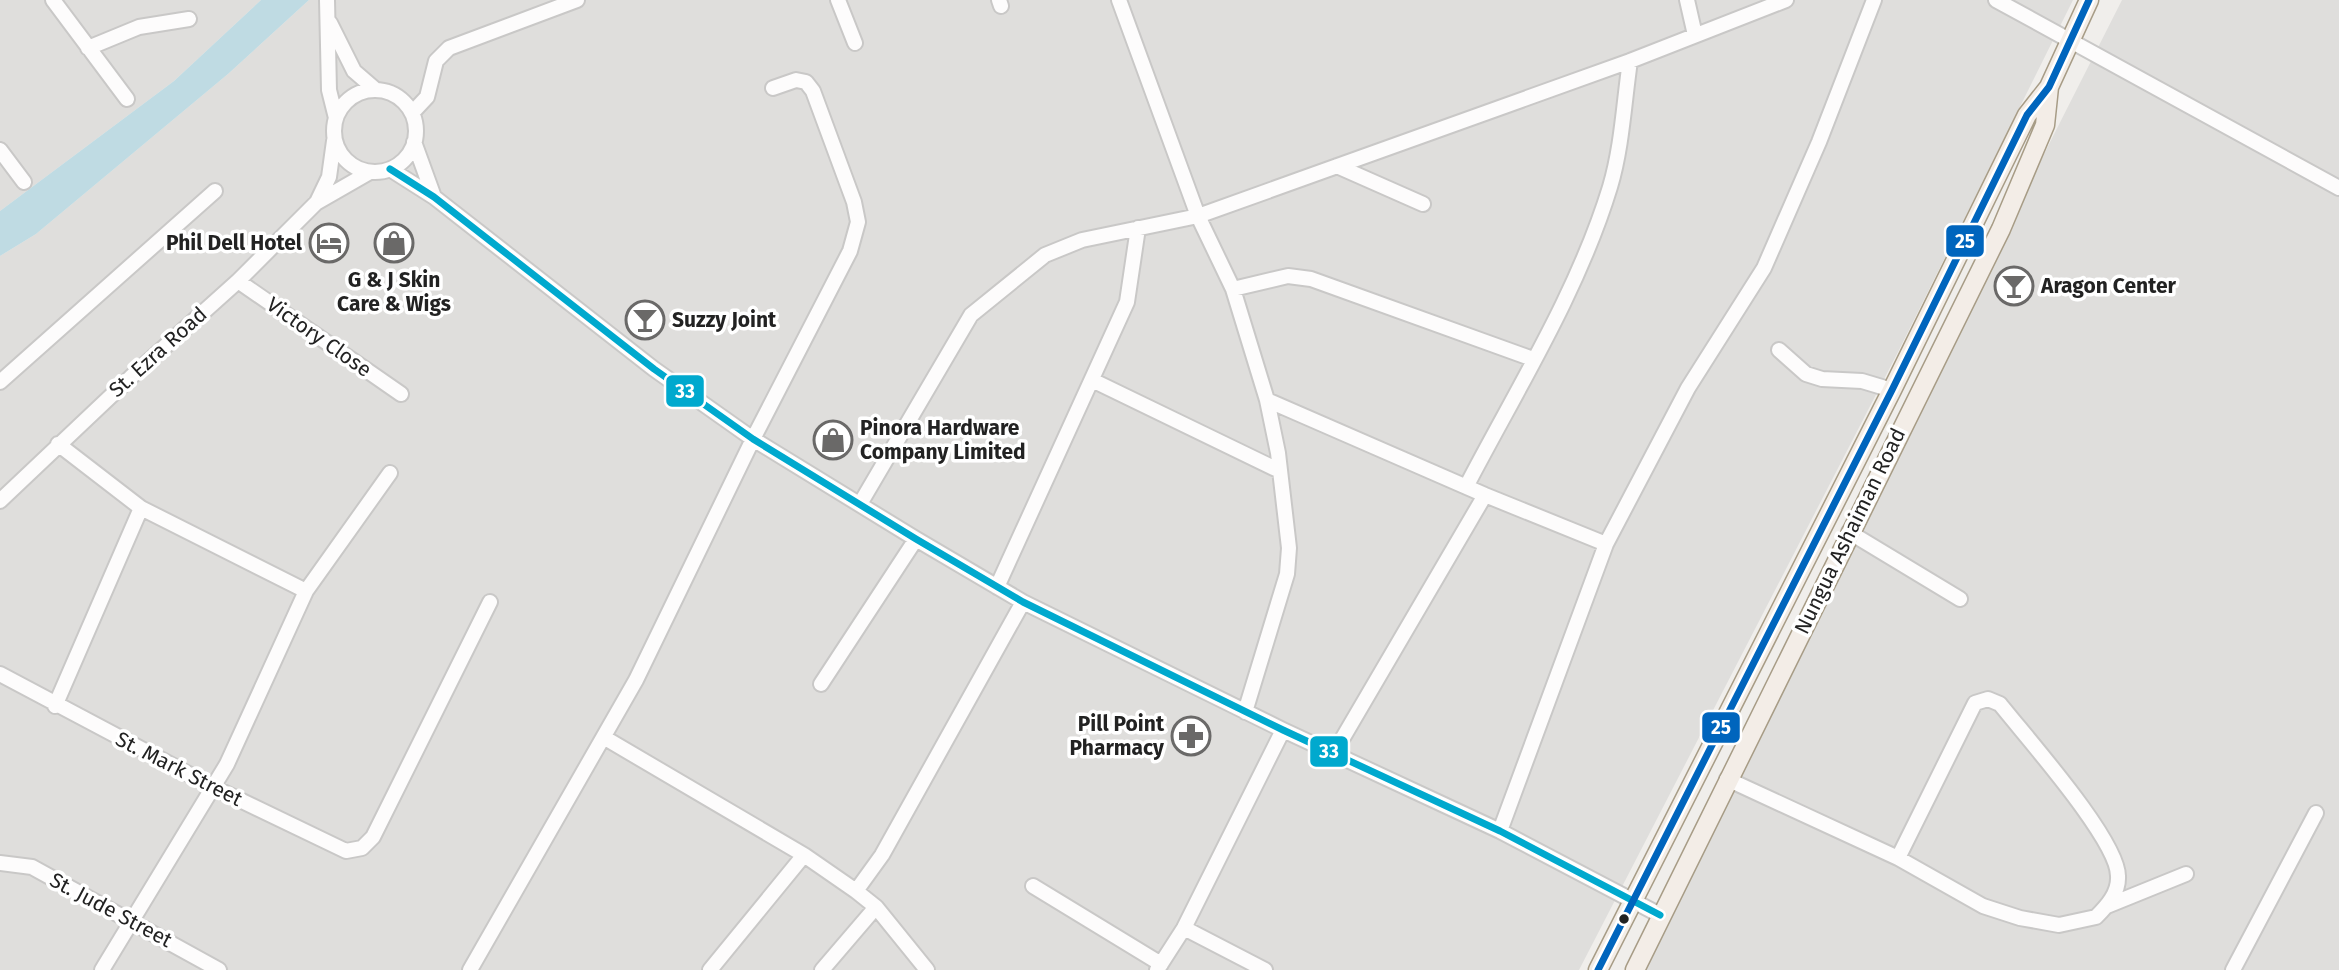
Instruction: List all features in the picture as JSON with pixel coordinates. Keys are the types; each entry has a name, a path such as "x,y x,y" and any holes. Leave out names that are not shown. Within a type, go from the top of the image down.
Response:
{"main road":[{"name":"Nungua Ashaiman Road","path":"1598,970 1892,390 2027,115 2049,87 2089,0"},
{"name":"Nungua Ashaiman Road","path":"1635,970 1849,531 2001,229 2045,125 2049,87"},
{"path":"2027,115 2045,125"}],"street":[{"path":"53,0 127,99"},
{"path":"316,203 328,177 336,118 328,90 327,0"},
{"path":"412,113 431,90 436,61 449,48 578,0"},
{"path":"838,0 855,43"},
{"path":"1119,0 1198,216 1233,289 1267,400 1280,471 1289,548 1287,574 1245,712"},
{"path":"1687,0 1695,35"},
{"path":"860,504 971,315 1045,255 1082,240 1198,216 1630,61 1786,0"},
{"path":"1500,831 1606,544 1688,388 1764,268 1819,142 1874,0"},
{"path":"1996,0 2071,38 2339,188"},
{"path":"88,48 139,27 189,19"},
{"path":"329,22 354,71 376,90"},
{"path":"1467,485 1560,308 1609,187 1630,61"},
{"path":"470,970 636,680 753,439 850,251 858,222 854,202 813,91 806,82 796,80 773,88"},
{"path":"316,203 370,172 390,169 405,158 414,142 416,128 412,113 404,101 391,93 376,90 351,97 336,118"},
{"path":"334,139 347,161 370,172"},
{"path":"414,142 433,198"},
{"path":"0,150 24,181"},
{"path":"1337,166 1423,204"},
{"path":"390,169 433,198 654,369 753,439 997,587 1245,712 1500,831 1660,915"},
{"path":"0,382 215,191"},
{"name":"St. Ezra Road","path":"0,501 58,444 238,281 316,203"},
{"path":"997,587 1127,302 1138,228"},
{"path":"1233,289 1288,276 1311,279 1533,359"},
{"name":"Victory Close","path":"238,281 401,394"},
{"path":"1779,350 1806,374 1822,379 1862,381 1892,390"},
{"path":"1092,380 1280,471"},
{"path":"1267,400 1485,495 1606,544"},
{"path":"58,444 141,508 306,591"},
{"path":"102,970 227,764 306,591 390,473"},
{"path":"1334,753 1485,495"},
{"path":"55,706 141,508"},
{"path":"1849,531 1960,599"},
{"path":"821,684 916,539"},
{"name":"St. Mark Street","path":"0,674 55,706 213,787 346,851 362,848 373,836 490,602"},
{"path":"856,891 882,855 1023,602"},
{"path":"1727,779 1898,858 1983,906 2021,919 2059,925 2096,917 2107,906 2118,887 2119,873 2108,845 2000,704 1988,699 1975,703 1898,858"},
{"path":"1033,886 1159,967 1184,928 1283,730"},
{"path":"604,737 804,855 856,891 876,907 927,970"},
{"path":"2232,970 2316,813"},
{"path":"710,970 804,855"},
{"name":"St. Jude Street","path":"0,863 32,867 133,920 219,970"},
{"path":"2107,906 2186,874"},
{"path":"822,970 876,907"},
{"path":"1184,928 1265,970"}],"shaded area":[{"path":"0,0 261,0 174,81 0,211"},
{"path":"309,0 2073,0 1899,350 1579,970 0,970 0,256 36,234 228,74"},
{"path":"2122,0 2339,0 2339,970 1631,970"}],"water":[{"path":"261,0 309,0 228,74 36,234 0,256 0,211 174,81"}],"transit line":[{"name":"25","path":"1598,970 1892,390 2027,115 2049,87 2089,0"},
{"name":"33","path":"390,169 434,197 654,369 753,439 1023,602 1283,730 1500,831 1660,915"}],"place":[{"name":"Phil Dell Hotel","path":"329,243"},
{"name":"G & J Skin Care & Wigs","path":"394,243"},
{"name":"Aragon Center","path":"2014,286"},
{"name":"Suzzy Joint","path":"645,320"},
{"name":"Pinora Hardware Company Limited","path":"833,440"},
{"name":"Pill Point Pharmacy","path":"1191,736"}]}
